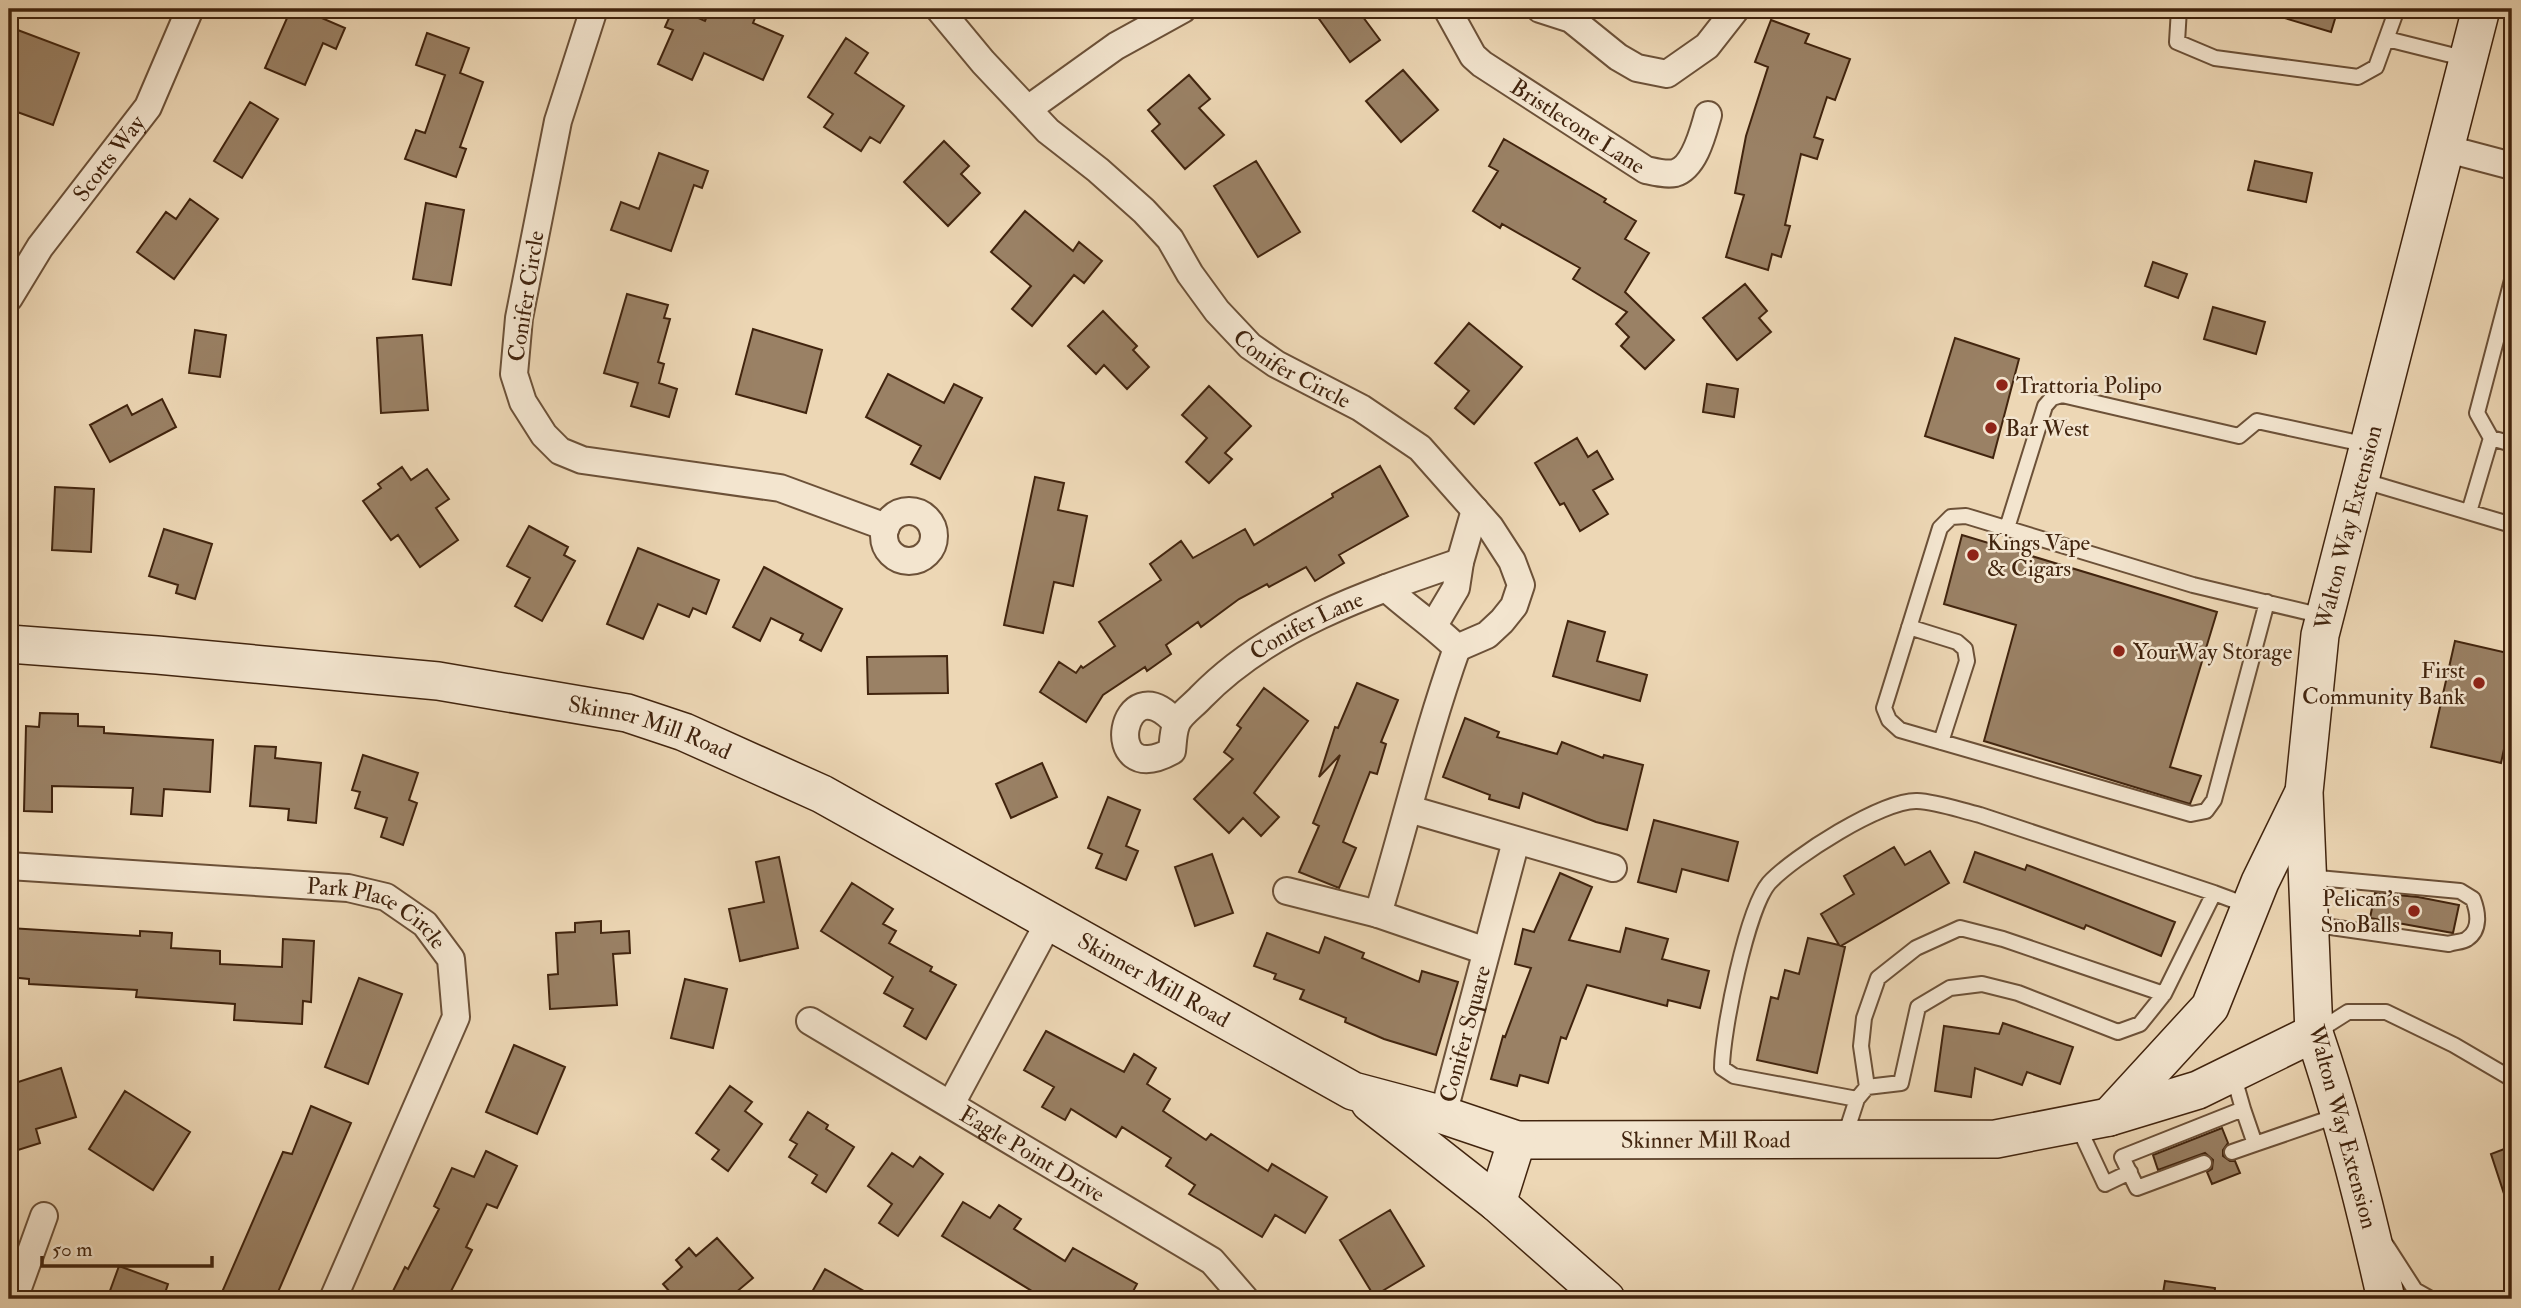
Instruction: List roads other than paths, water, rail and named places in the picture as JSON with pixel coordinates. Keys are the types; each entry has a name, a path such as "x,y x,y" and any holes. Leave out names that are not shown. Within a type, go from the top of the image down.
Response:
{"street":[{"name":"Scotts Way","path":"9,298 40,247 148,107 190,9"},
{"name":"Conifer Circle","path":"594,9 558,121 519,318 514,374 523,402 544,435 560,451 583,460 780,488 886,527"},
{"name":"Conifer Circle","path":"939,9 1048,131 1098,170 1144,211 1170,239 1190,274 1217,311 1250,346 1276,364 1361,408 1420,449 1490,527 1512,561 1521,585 1514,606 1502,621 1487,635 1457,648"},
{"path":"1028,109 1116,46 1183,9"},
{"name":"Bristlecone Lane","path":"1447,9 1473,55 1482,64 1646,170 1673,173 1682,169 1695,151 1708,115"},
{"path":"1540,9 1571,19 1618,57 1637,68 1667,74 1707,46 1736,9"},
{"name":"Walton Way Extension","path":"2386,1299 2367,1215 2314,1033 2304,792 2324,617 2481,9"},
{"path":"2444,148 2512,166"},
{"path":"1434,625 1456,588 1460,562 1475,510"},
{"name":"Conifer Lane","path":"1176,723 1215,683 1245,658 1330,611 1460,562"},
{"path":"1378,914 1434,713 1457,648 1434,625 1415,614 1386,588"},
{"name":"Skinner Mill Road","path":"9,644 438,681 627,713 684,732 822,794 1353,1091 1443,1115 1517,1140 1996,1139 2093,1120 2198,1090 2314,1033"},
{"path":"2093,1120 2210,1007 2260,882 2304,792"},
{"path":"1409,809 1613,868"},
{"name":"Conifer Square","path":"1443,1115 1516,841"},
{"name":"Park Place Circle","path":"9,866 348,888 386,897 425,924 451,959 456,1017 333,1299"},
{"name":"Conifer Square","path":"1287,891 1378,914 1486,951"},
{"path":"951,1104 1049,922"},
{"name":"Eagle Point Drive","path":"810,1021 1212,1261 1245,1299"},
{"path":"1353,1091 1390,1117 1497,1203 1606,1299"},
{"path":"1497,1203 1517,1140"},
{"path":"14,1299 44,1216"}],"lane":[{"path":"2179,9 2177,42 2215,58 2358,77 2376,67 2397,9"},
{"path":"2387,39 2467,59"},
{"path":"2512,280 2477,413 2491,438 2512,444"},
{"path":"2007,528 2045,406 2052,398 2062,395 2239,436 2257,421 2368,445"},
{"path":"2469,512 2491,438"},
{"path":"2359,480 2512,525"},
{"path":"2267,602 2214,800 2206,811 2191,814 1900,730 1889,720 1884,708 1940,528 1951,517 1966,516 2193,585 2267,602 2324,617"},
{"path":"1909,627 1957,642 1965,649 1967,661 1941,742"},
{"path":"1857,1099 1734,1076 1722,1068 1722,1045 1752,913 1769,884 1834,835 1885,808 1915,801 1944,805 2250,907"},
{"path":"2307,877 2459,891 2473,899 2478,919 2474,931 2467,939 2449,944 2309,924"},
{"path":"1844,1139 1857,1099 1867,1087 1901,1083 1918,1007 1950,988 1982,984 2018,993 2118,1032 2140,1024 2164,994 2214,893"},
{"path":"1867,1087 1861,1046 1864,1018 1878,978 1916,948 1960,928 2003,939 2164,994"},
{"path":"2314,1033 2348,1012 2386,1012 2454,1045 2512,1079"},
{"path":"2233,1074 2255,1144"},
{"path":"2204,1163 2137,1188 2122,1157 2243,1109"},
{"path":"2232,1152 2339,1115"},
{"path":"2093,1120 2105,1184 2130,1172"},
{"path":"2367,1215 2415,1290 2431,1299"}],"place":[{"name":"Trattoria Polipo","path":"2002,385"},
{"name":"Bar West","path":"1991,428"},
{"name":"Kings Vape & Cigars","path":"1973,555"},
{"name":"YourWay Storage","path":"2119,651"},
{"name":"First Community Bank","path":"2479,683"},
{"name":"Pelican’s SnoBalls","path":"2414,911"}]}
